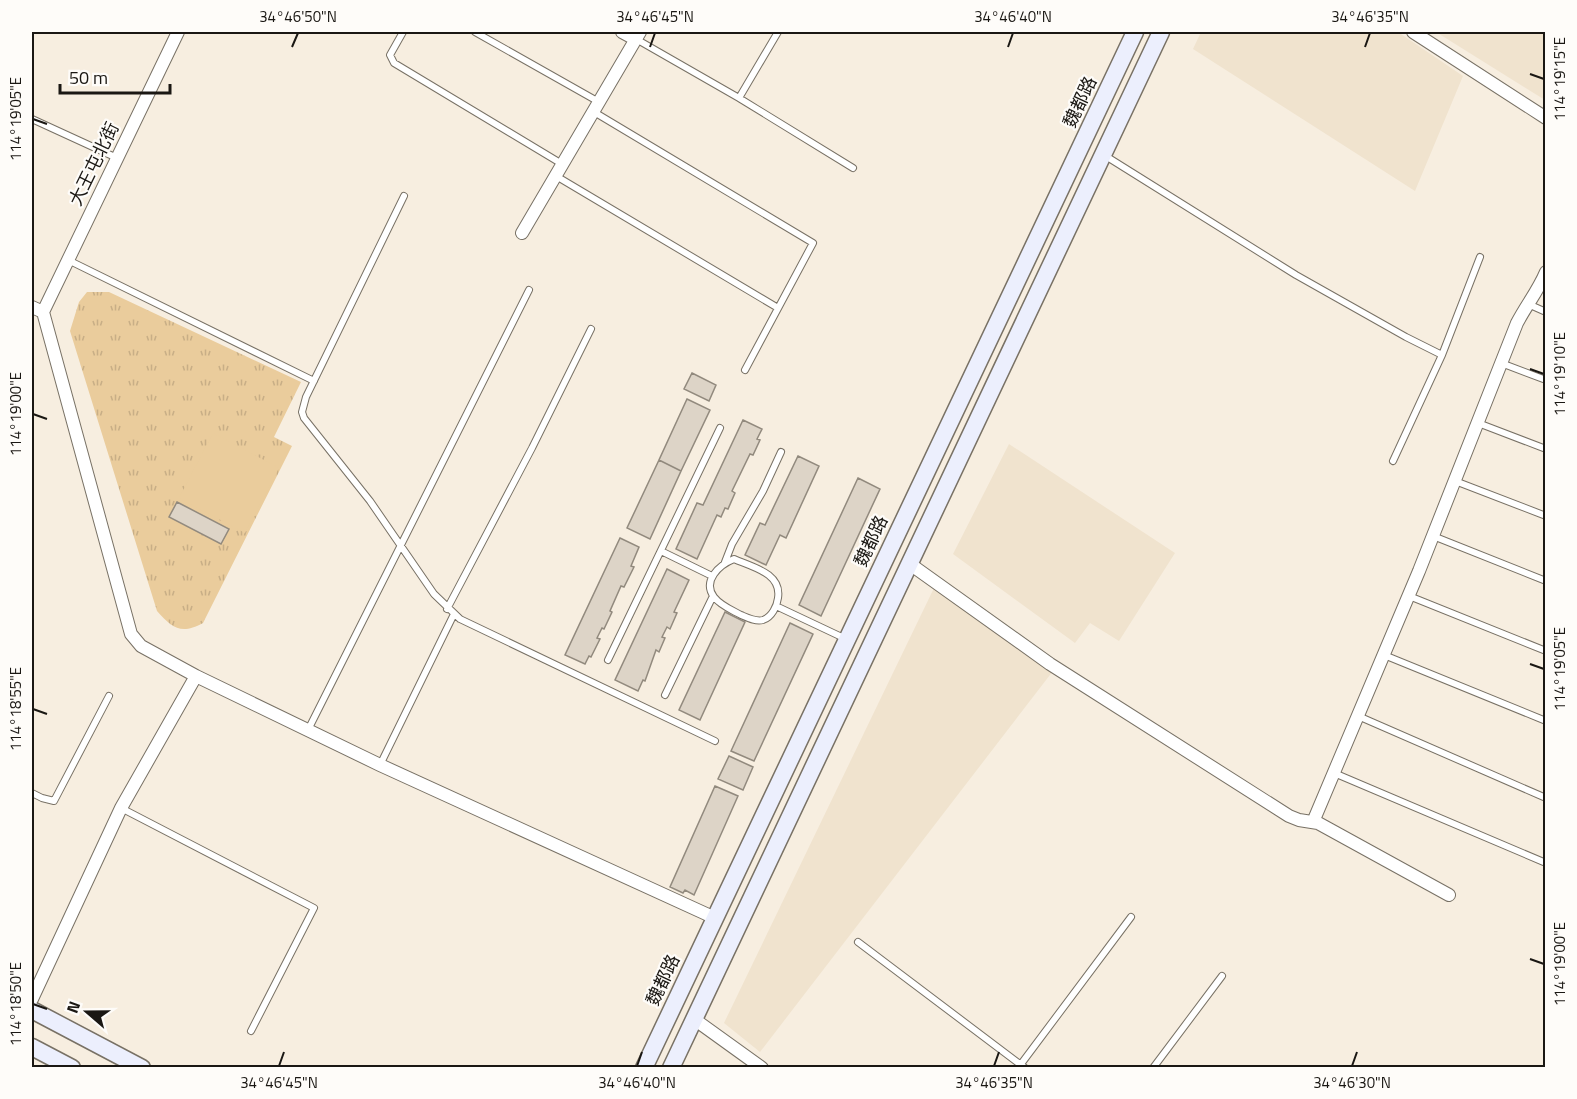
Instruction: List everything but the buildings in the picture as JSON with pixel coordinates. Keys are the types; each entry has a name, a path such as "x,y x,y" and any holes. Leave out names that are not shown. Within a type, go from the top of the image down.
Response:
{"main road":[{"name":"魏都路","path":"644,1068 1135,32"},
{"path":"671,1068 1161,32"},
{"path":"32,1010 142,1068"},
{"path":"32,1048 72,1068"}],"street":[{"name":"大王屯北街","path":"37,309 68,260 178,32"},
{"path":"522,233 638,35 622,32"},
{"path":"1413,32 1545,118"},
{"path":"1313,822 1408,596 1517,323 1538,291 1545,272"},
{"path":"37,309 131,634 141,646 196,676 381,765 715,918"},
{"path":"910,564 1070,677 1289,816 1313,822 1449,895"},
{"path":"32,999 121,808 196,676"},
{"path":"694,1019 762,1068"}],"lane":[{"path":"403,32 390,55 394,63 562,164"},
{"path":"475,32 813,243 745,370"},
{"path":"740,98 778,32"},
{"path":"638,35 853,168"},
{"path":"32,119 117,158"},
{"path":"1103,154 1296,275 1396,332 1442,355"},
{"path":"555,176 778,308"},
{"path":"404,196 306,397 302,411 304,418 370,501 434,594 447,609 460,619 715,741"},
{"path":"1393,461 1442,355 1480,257"},
{"path":"68,260 314,381"},
{"path":"308,730 529,290"},
{"path":"1528,304 1545,312"},
{"path":"447,609 532,448 591,329"},
{"path":"1501,363 1545,380"},
{"path":"1478,423 1545,448"},
{"path":"608,660 720,428"},
{"path":"725,562 734,559 773,578 779,595 776,606 768,617 762,621 752,620 723,606 713,596 710,585 712,576 725,562 732,544 763,491 781,452"},
{"path":"1455,480 1545,516"},
{"path":"1432,536 1545,581"},
{"path":"661,551 712,576"},
{"path":"665,695 713,596"},
{"path":"1408,596 1545,651"},
{"path":"776,606 846,639"},
{"path":"381,765 454,614"},
{"path":"1383,654 1545,721"},
{"path":"32,793 54,801 109,696"},
{"path":"1358,716 1545,798"},
{"path":"1334,773 1545,863"},
{"path":"121,808 314,908 251,1031"},
{"path":"858,942 1021,1066 1131,917"},
{"path":"1153,1068 1222,976"}],"shaded area":[{"path":"1201,32 1398,32 1463,76 1415,191 1193,49"},
{"path":"1436,32 1545,32 1545,100"},
{"path":"1009,444 1175,553 1119,641 1090,623 1075,643 953,554"},
{"path":"934,588 1053,671 760,1052 724,1023"}],"green space":[{"path":"87,292 109,292 301,382 274,437 292,446 203,623 189,629 177,628 167,622 157,611 70,331 79,302"},
{"path":"213,433 279,468 245,533 179,498"}]}
